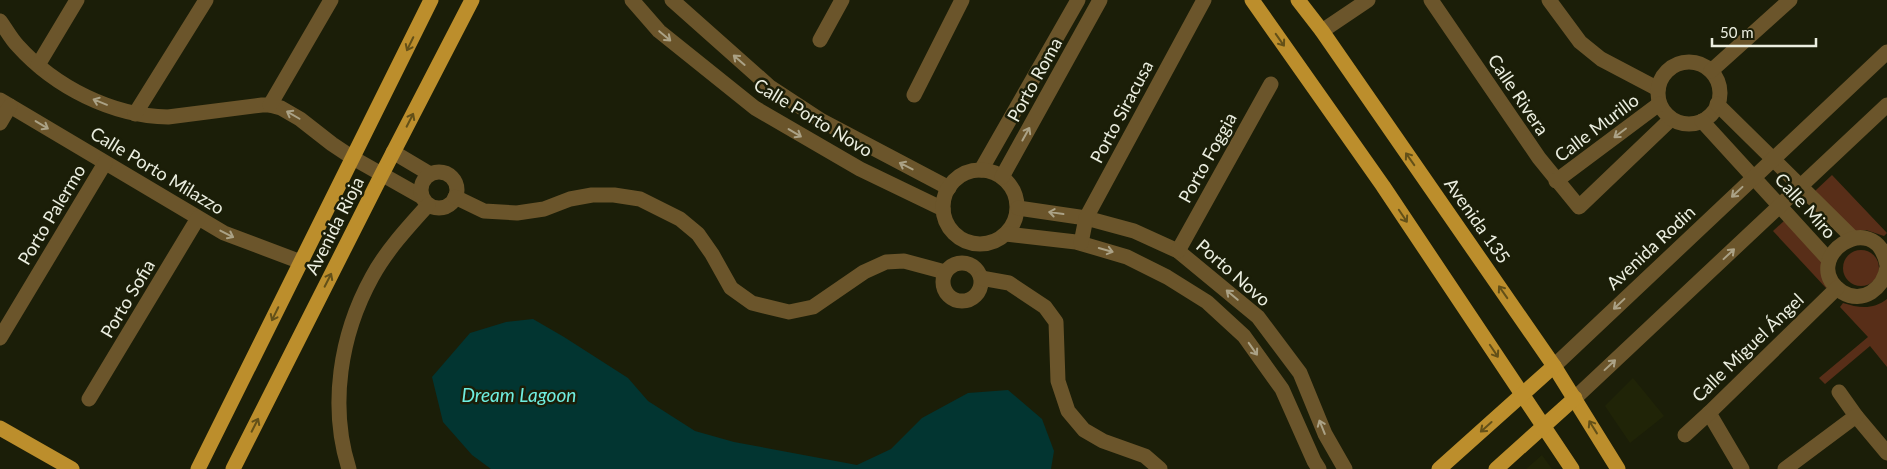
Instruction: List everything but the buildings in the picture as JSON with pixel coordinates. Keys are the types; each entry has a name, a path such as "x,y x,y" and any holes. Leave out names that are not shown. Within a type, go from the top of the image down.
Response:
{"main road":[{"name":"Avenida Rioja","path":"198,469 431,0"},
{"name":"Avenida Rioja","path":"233,469 472,0"},
{"path":"1252,0 1383,186 1572,469"},
{"name":"Avenida 135","path":"1298,0 1322,31 1554,366 1618,469"},
{"name":"Avenida Rodin","path":"1439,469 1554,366"},
{"path":"1496,469 1575,398"},
{"path":"0,428 72,469"}],"street":[{"path":"38,65 78,0"},
{"path":"135,114 206,0"},
{"path":"331,0 270,105 290,113 353,158 382,174 425,201 435,208 443,208 451,203 455,197 456,186 451,176 441,172 430,174 422,184 425,201 372,276 358,304 344,347 338,394 342,449 349,469"},
{"name":"Calle Porto Novo","path":"632,0 659,31 755,108 860,169 943,210"},
{"name":"Calle Porto Novo","path":"672,0 770,88 822,121 949,188"},
{"path":"820,40 842,0"},
{"path":"914,95 962,0"},
{"name":"Porto Roma","path":"981,170 1078,0"},
{"name":"Porto Roma","path":"1002,177 1100,0"},
{"name":"Porto Siracusa","path":"1081,243 1086,218 1204,0"},
{"path":"1322,31 1368,0"},
{"name":"Calle Rivera","path":"1431,0 1539,158 1579,207 1671,119"},
{"path":"1549,0 1580,42 1601,59 1659,97"},
{"path":"1711,71 1790,0"},
{"name":"Calle Porto Milazzo","path":"0,21 17,45 38,65 63,84 99,103 152,117 168,117 270,105"},
{"name":"Avenida Rodin","path":"1554,366 1887,52"},
{"path":"1696,63 1711,71 1719,85 1719,98 1718,104 1710,115 1702,121 1688,124 1671,119 1665,114 1659,97 1665,73 1679,64 1696,63"},
{"name":"Porto Foggia","path":"1178,250 1271,84"},
{"name":"Calle Murillo","path":"1556,181 1659,97"},
{"path":"0,123 5,103"},
{"name":"Calle Porto Milazzo","path":"5,103 236,239 301,262"},
{"name":"Calle Miro","path":"1718,104 1853,238"},
{"path":"1575,398 1887,105"},
{"name":"Calle Miro","path":"1702,121 1829,260"},
{"path":"394,152 430,174"},
{"name":"Porto Palermo","path":"0,338 105,163"},
{"path":"981,170 992,172 1002,177 1011,186 1016,196 1018,208 1016,218 1006,234 996,241 985,244 973,244 961,240 952,232 943,210 944,198 949,188 958,178 969,172 981,170"},
{"path":"455,197 484,211 517,213 544,209 592,195 614,194 640,199 680,219 698,234 712,254 731,288 752,303 789,312 812,306 864,272 886,262 904,261 945,272"},
{"name":"Porto Novo","path":"1018,208 1086,218 1134,231 1178,250 1258,317 1300,372 1325,434 1345,469"},
{"name":"Porto Sofia","path":"89,399 198,218"},
{"path":"1006,234 1081,243 1127,256 1167,276 1207,302 1244,336 1282,389 1319,469"},
{"path":"1853,238 1863,238 1884,245 1887,266 1886,276 1874,292 1864,296 1855,296 1845,294 1837,288 1831,280 1829,260 1834,250 1842,242 1853,238"},
{"path":"962,263 974,267 981,278 980,290 965,302 959,302 948,296 944,291 943,278 945,272 949,267 962,263"},
{"path":"981,278 1009,283 1045,307 1056,322 1058,381 1068,411 1084,430 1103,440 1145,456 1160,469"},
{"name":"Calle Miguel Ángel","path":"1685,435 1837,288"},
{"path":"1839,392 1887,453"},
{"path":"1709,413 1742,469"},
{"path":"1785,469 1856,416"}],"shaded area":[{"path":"1832,175 1887,233 1884,236 1866,230 1854,232 1815,191"},
{"path":"1785,220 1823,260 1828,286 1826,288 1773,231"},
{"path":"1861,250 1874,255 1879,268 1874,281 1861,286 1848,281 1843,268 1848,255"},
{"path":"1887,299 1887,367 1870,346 1825,384 1819,378 1868,337 1840,307 1843,303 1866,307 1882,303"},
{"path":"1633,378 1664,416 1630,443 1605,406"},
{"path":"1542,455 1552,469 1526,469"}],"water":[{"name":"Dream Lagoon","path":"533,319 628,378 648,401 695,431 734,442 857,465 891,449 922,418 968,393 1008,390 1042,419 1054,451 1051,469 491,469 472,455 443,422 432,377 470,333 506,322"}]}
